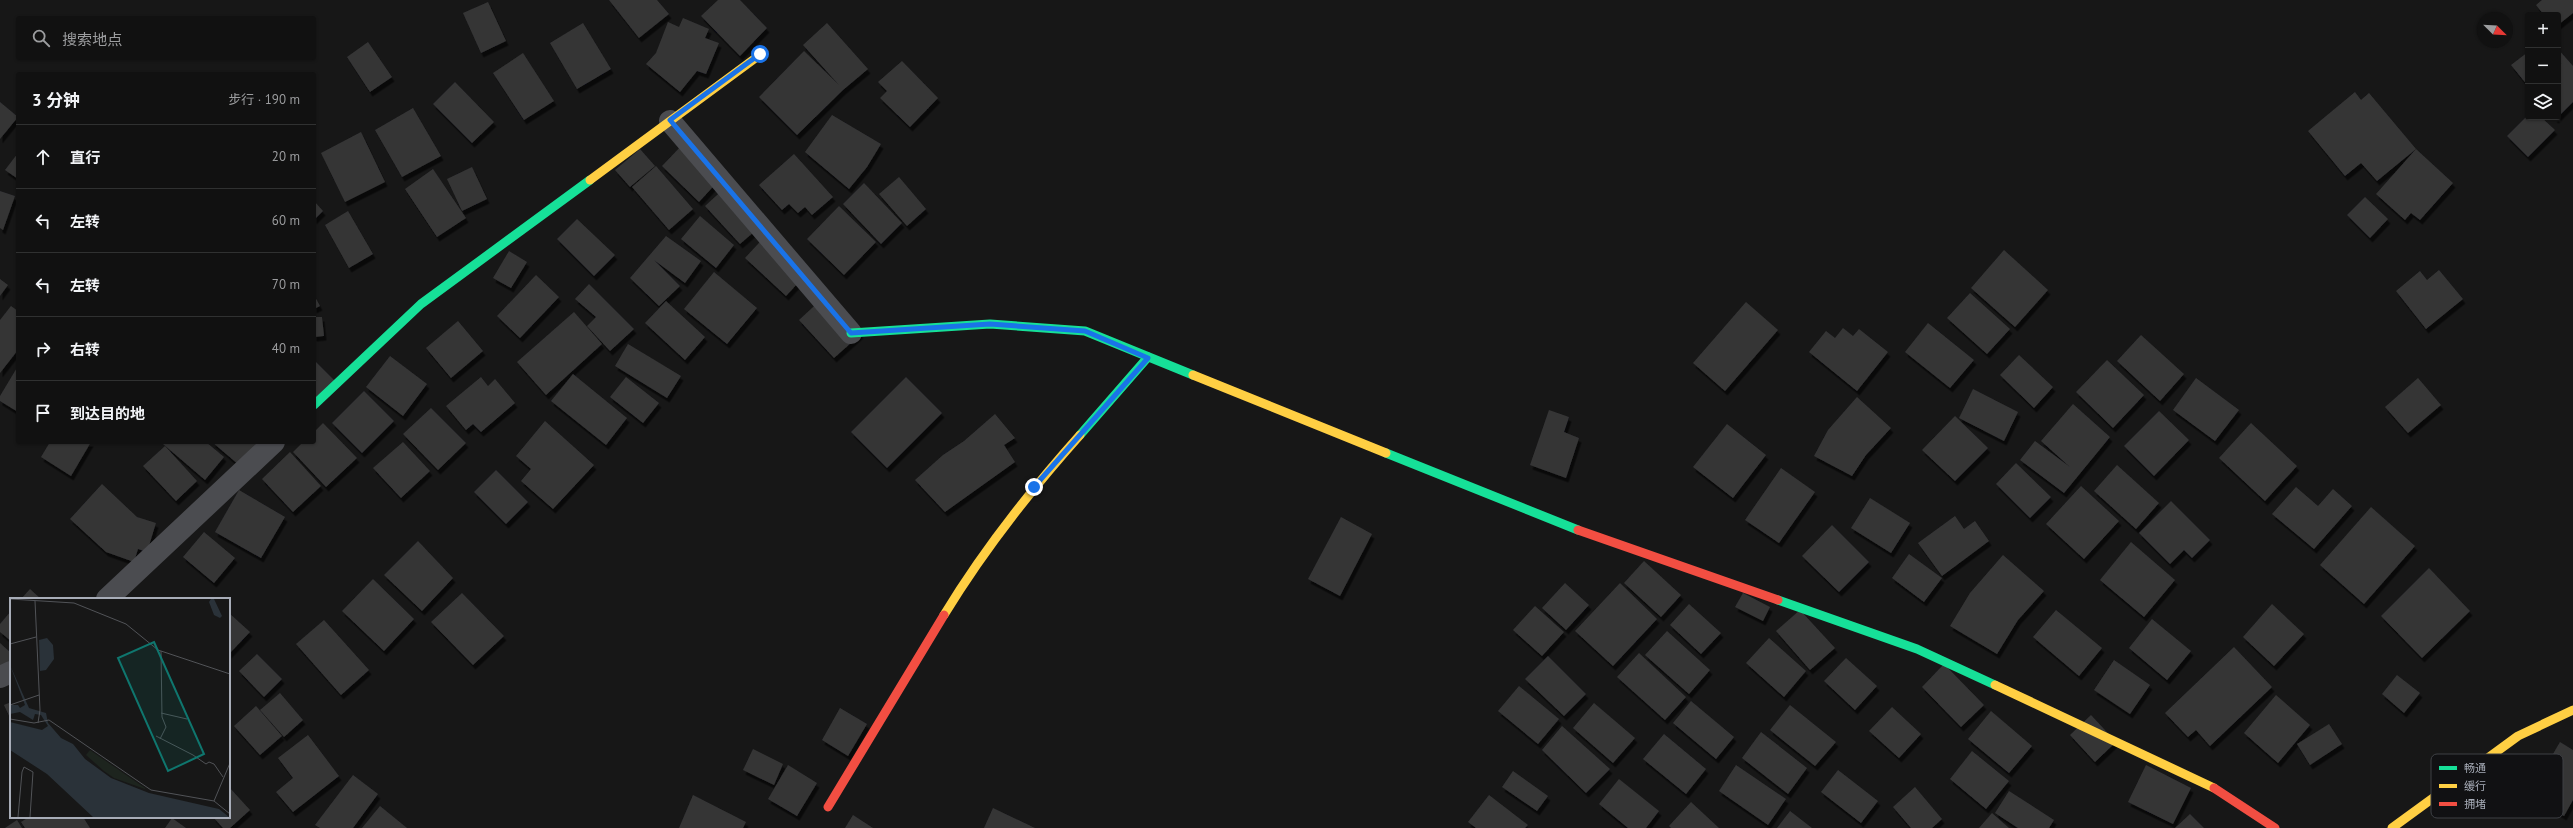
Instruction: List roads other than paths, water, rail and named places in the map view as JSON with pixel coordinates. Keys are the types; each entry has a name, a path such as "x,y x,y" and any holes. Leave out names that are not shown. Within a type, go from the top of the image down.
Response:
{"street":[{"path":"316,403 421,304 760,54"},
{"path":"670,120 851,333 990,324 1085,331 1148,358 1574,529 1917,649 2225,793 2275,828"},
{"path":"828,807 963,584 1034,487 1148,358"},
{"path":"108,598 272,444"},
{"path":"0,677 10,672"},
{"path":"2493,754 2518,736 2573,710"},
{"path":"2392,828 2431,800"}]}
